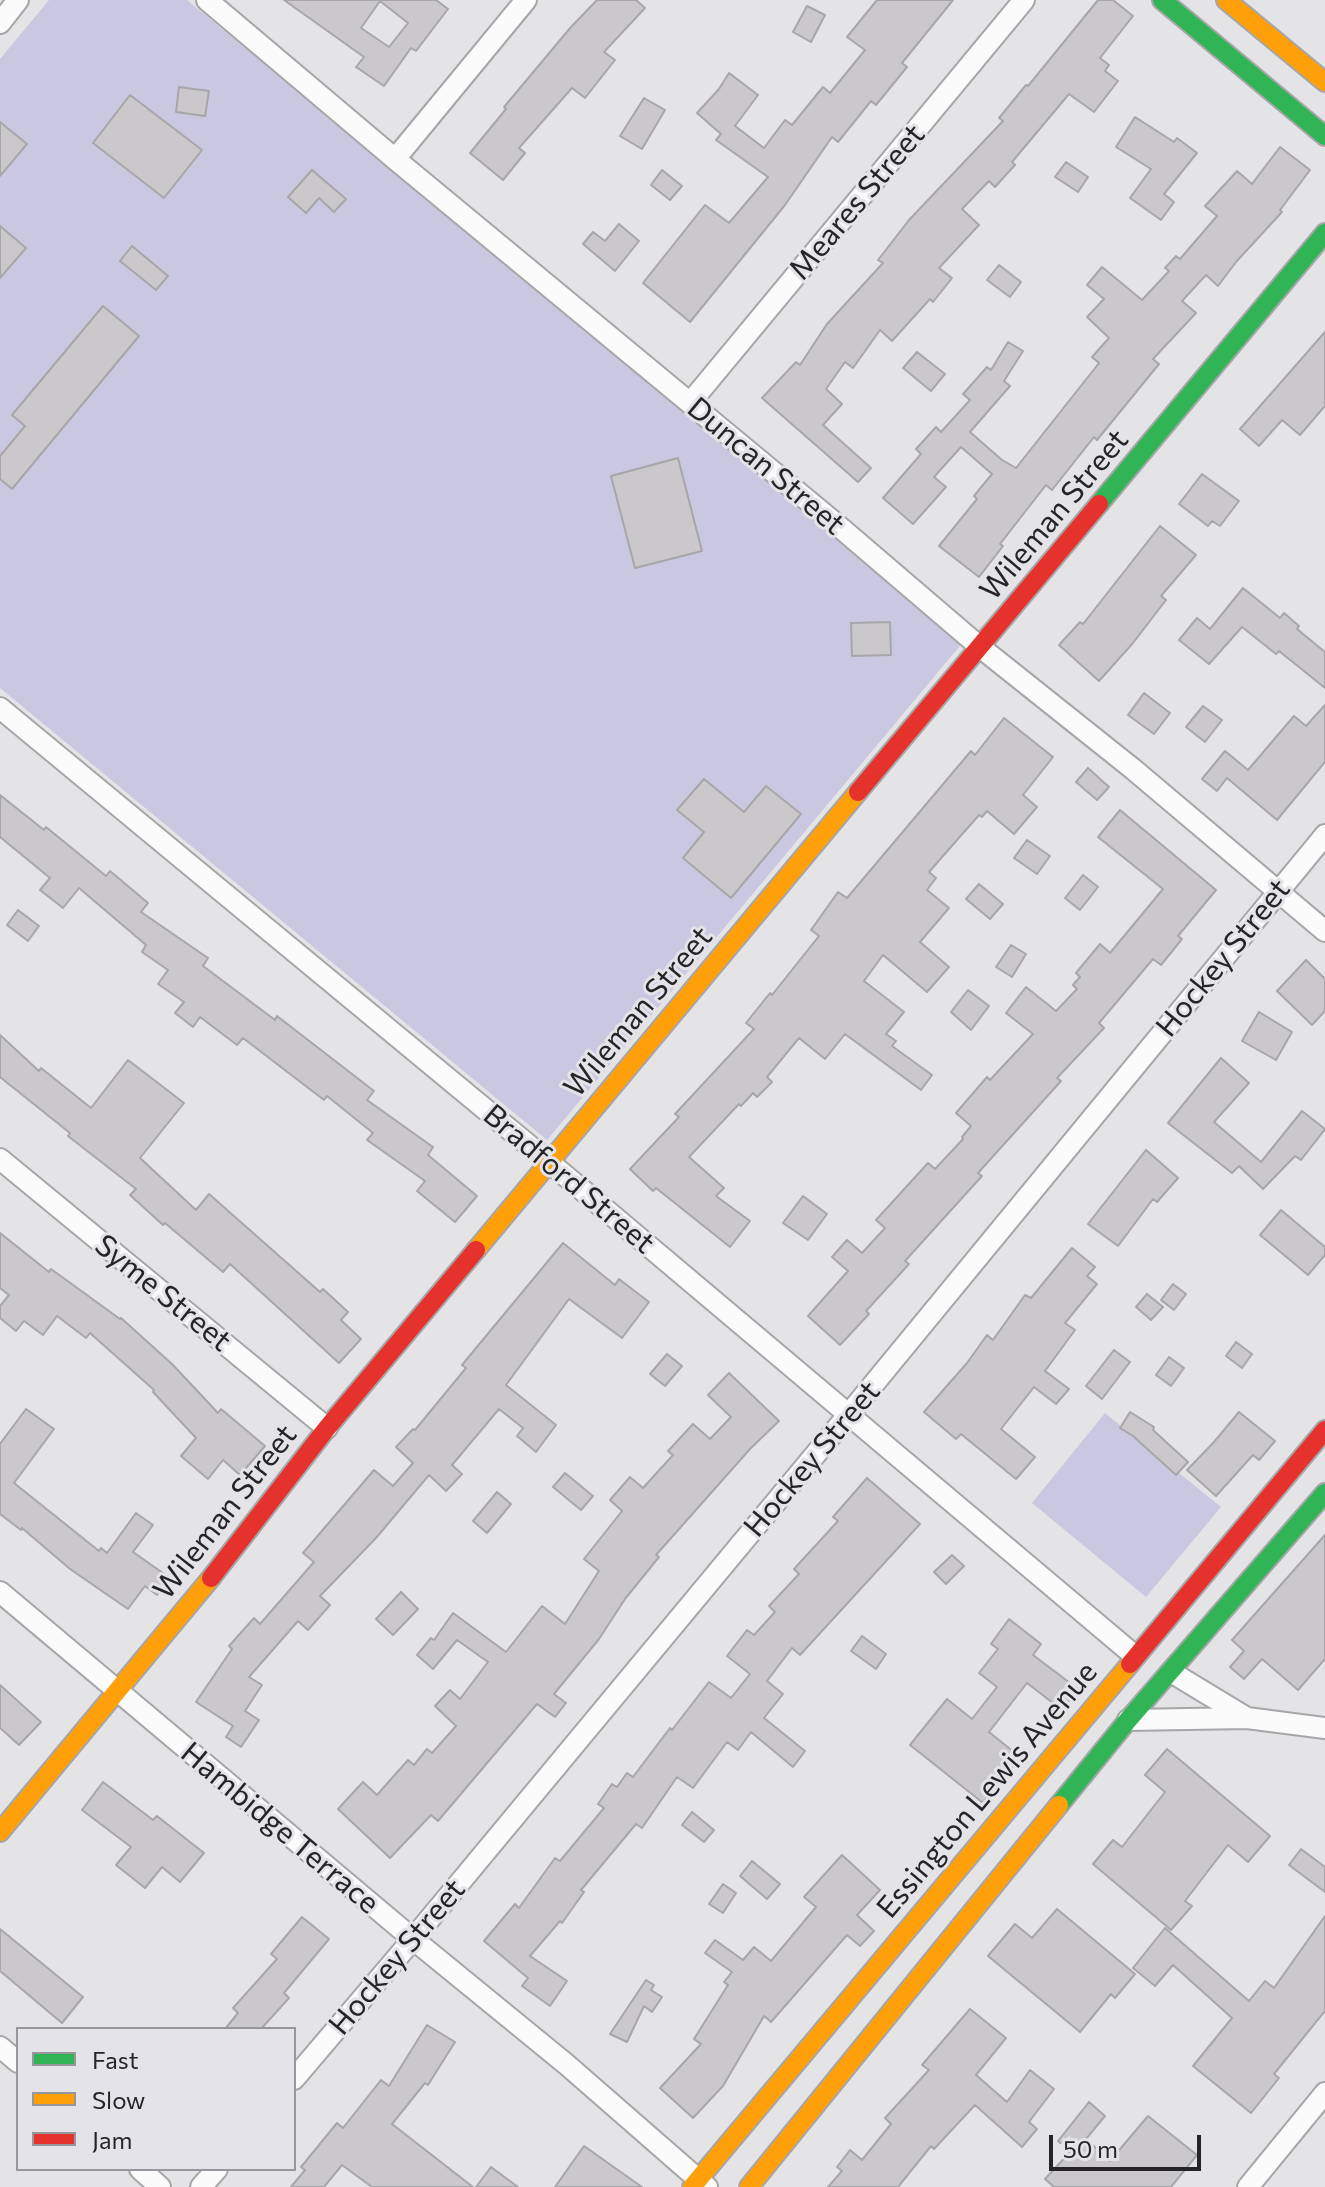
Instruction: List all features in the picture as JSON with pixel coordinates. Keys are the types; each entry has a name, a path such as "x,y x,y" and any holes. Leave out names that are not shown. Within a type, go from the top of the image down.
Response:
{"street":[{"path":"0,23 18,0"},
{"name":"Duncan Street","path":"207,0 980,647 1133,769 1325,931"},
{"path":"395,159 526,0"},
{"name":"Meares Street","path":"690,403 1024,0"},
{"path":"1162,0 1325,136"},
{"path":"1226,0 1325,82"},
{"name":"Wileman Street","path":"0,1832 225,1561 327,1428 1325,233"},
{"name":"Bradford Street","path":"0,708 549,1162 1135,1656"},
{"name":"Hockey Street","path":"296,2077 849,1414 1325,835"},
{"name":"Syme Street","path":"0,1159 327,1428"},
{"name":"Essington Lewis Avenue","path":"700,2184 1325,1430"},
{"path":"749,2187 1128,1720 1325,1493"},
{"name":"Hambidge Terrace","path":"0,1592 566,2064 700,2184"},
{"path":"1135,1656 1171,1672 1247,1718"},
{"path":"1128,1720 1247,1718 1325,1728"},
{"path":"0,2047 16,2060"},
{"path":"1248,2187 1325,2093"},
{"path":"142,2171 160,2187"},
{"path":"201,2187 215,2171"}],"shaded area":[{"path":"49,0 187,0 964,641 547,1140 0,688 0,59"},
{"path":"1105,1413 1221,1507 1146,1597 1032,1503"}],"building":[{"path":"284,0 436,0 448,9 416,51 411,48 384,86 356,67 364,57","holes":["380,1 408,23 389,47 361,28"]},
{"path":"597,0 636,0 645,8 604,52 615,60 585,98 572,88 519,148 525,153 503,180 470,153 506,109 504,107"},
{"path":"877,0 953,0 902,63 907,67 876,105 871,101 838,142 832,137 785,205 690,322 643,283 705,205 729,223 768,177 716,140 721,134 697,113 729,73 758,95 735,126 764,148 785,120 792,125 823,87 830,93 865,50 847,37"},
{"path":"1098,0 1113,0 1133,16 1100,58 1109,65 1105,71 1118,81 1094,112 1069,94 995,187 989,181 962,209 979,225 939,268 952,278 933,302 930,299 892,341 880,330 853,368 845,362 826,389 842,404 823,425 871,468 858,482 762,398 796,362 800,365 827,324 883,263 878,260 909,220 1003,121 999,118"},
{"path":"807,6 825,15 811,42 793,32"},
{"path":"179,87 209,91 205,116 176,112"},
{"path":"130,95 202,150 164,198 93,143"},
{"path":"644,98 665,110 642,149 620,136"},
{"path":"1135,117 1174,142 1177,138 1197,153 1164,194 1174,202 1161,220 1130,198 1151,169 1116,147"},
{"path":"0,122 27,144 0,176"},
{"path":"1280,147 1310,170 1280,210 1282,212 1218,286 1206,275 1182,301 1196,313 1153,359 1159,364 1052,490 1046,485 1000,544 1003,546 979,577 939,546 977,499 974,496 992,474 961,447 934,477 946,487 913,524 883,498 921,454 916,449 936,427 941,432 970,400 963,394 987,367 991,370 1008,342 1023,351 1004,381 1010,386 970,432 1016,468 1099,363 1092,357 1109,338 1087,317 1104,299 1087,285 1102,267 1142,300 1169,271 1165,268 1176,256 1180,259 1217,216 1205,206 1237,171 1252,184"},
{"path":"1066,162 1088,177 1078,192 1055,177"},
{"path":"312,170 346,199 334,212 319,198 306,213 288,197"},
{"path":"662,170 682,186 670,200 651,185"},
{"path":"619,224 639,241 615,271 583,244 593,232 605,241"},
{"path":"0,226 26,248 0,278"},
{"path":"132,246 168,276 156,290 120,261"},
{"path":"999,265 1021,282 1010,297 987,280"},
{"path":"103,306 139,336 12,489 0,479 0,456 25,426 12,415"},
{"path":"1325,332 1325,406 1300,435 1282,420 1259,446 1240,429"},
{"path":"917,352 945,374 931,391 903,368"},
{"path":"678,458 702,551 635,568 611,476"},
{"path":"1202,474 1239,501 1220,526 1212,521 1208,526 1179,504"},
{"path":"1160,526 1196,555 1161,596 1166,600 1133,643 1099,681 1059,645 1080,622 1083,624"},
{"path":"1243,588 1280,618 1284,613 1299,626 1297,629 1325,652 1325,688 1279,651 1276,654 1242,627 1209,664 1179,640 1197,618 1210,629"},
{"path":"890,622 891,655 852,656 851,623"},
{"path":"1144,693 1170,713 1154,734 1128,715"},
{"path":"1325,705 1325,762 1277,820 1227,778 1217,791 1202,779 1225,751 1248,770 1294,716 1306,726"},
{"path":"1203,706 1222,720 1205,742 1186,727"},
{"path":"1004,718 1053,757 1023,795 1037,807 1014,834 987,811 982,817 979,815 929,872 936,878 927,890 949,908 920,942 949,967 927,992 883,955 864,981 904,1012 886,1034 896,1041 892,1046 932,1075 921,1090 845,1034 825,1059 799,1038 767,1077 772,1082 757,1097 753,1093 741,1106 739,1104 689,1157 724,1188 716,1196 750,1221 730,1247 656,1188 653,1191 630,1169 679,1117 675,1114 754,1029 746,1023 819,936 811,930 838,892 847,898 971,751 975,755"},
{"path":"1088,768 1109,787 1097,800 1076,782"},
{"path":"704,779 744,812 766,786 801,814 731,898 683,858 704,832 677,810"},
{"path":"0,795 44,830 46,827 106,876 110,871 148,903 141,912 208,958 203,966 275,1020 277,1016 374,1091 367,1100 433,1147 428,1155 477,1196 455,1222 417,1191 425,1181 367,1140 373,1133 327,1096 324,1100 243,1038 237,1045 200,1017 193,1027 175,1013 184,1002 158,984 168,970 142,952 146,945 79,888 63,908 40,890 50,878 0,837"},
{"path":"1120,810 1216,890 1178,936 1182,939 1161,965 1153,959 1099,1023 1104,1028 1057,1078 1061,1081 978,1173 982,1176 905,1261 909,1264 840,1345 808,1316 848,1271 832,1257 847,1240 862,1253 885,1228 876,1220 928,1163 935,1169 963,1139 971,1126 956,1113 987,1077 990,1080 1033,1034 1006,1013 1026,987 1056,1011 1077,989 1073,985 1080,977 1076,973 1100,944 1110,953 1163,889 1098,837"},
{"path":"1027,840 1050,856 1037,874 1014,858"},
{"path":"1083,875 1098,887 1080,910 1065,898"},
{"path":"979,884 1003,904 990,919 966,899"},
{"path":"18,910 39,926 28,941 7,925"},
{"path":"1011,945 1026,954 1012,977 996,967"},
{"path":"1306,960 1325,979 1325,1011 1312,1025 1277,991"},
{"path":"968,990 989,1006 971,1030 951,1012"},
{"path":"1259,1012 1292,1032 1276,1060 1242,1041"},
{"path":"0,1035 39,1071 41,1068 91,1108 128,1060 184,1103 140,1158 196,1210 209,1194 320,1292 323,1289 348,1312 341,1320 361,1339 339,1363 230,1264 223,1272 165,1223 163,1225 130,1195 136,1189 0,1077"},
{"path":"1221,1058 1249,1083 1214,1122 1261,1162 1302,1111 1325,1129 1301,1160 1295,1156 1263,1189 1239,1166 1232,1173 1168,1123"},
{"path":"1146,1150 1178,1178 1157,1202 1153,1199 1118,1246 1088,1224"},
{"path":"803,1196 827,1214 808,1240 783,1223"},
{"path":"1281,1210 1325,1247 1325,1255 1308,1275 1260,1235"},
{"path":"0,1233 49,1272 51,1269 121,1318 172,1364 218,1413 221,1409 265,1446 240,1475 223,1460 208,1479 181,1456 196,1438 154,1390 90,1333 86,1338 57,1316 43,1335 24,1321 16,1331 0,1318 0,1306 9,1295 0,1288"},
{"path":"563,1243 615,1285 619,1279 649,1302 622,1338 569,1299 506,1385 556,1425 536,1452 517,1436 523,1428 499,1409 452,1465 462,1474 446,1491 429,1475 376,1538 320,1596 330,1605 308,1630 298,1621 249,1677 262,1685 245,1711 259,1720 241,1747 226,1737 233,1726 196,1702 232,1649 229,1646 254,1618 260,1624 314,1562 303,1553 374,1470 393,1486 413,1463 396,1447 415,1430 466,1368 462,1365"},
{"path":"1072,1248 1095,1267 1087,1276 1097,1284 1065,1323 1075,1330 1045,1371 1069,1389 1056,1404 1034,1387 1001,1429 1035,1457 1016,1479 961,1434 956,1439 924,1412 987,1335 993,1340 1025,1295 1031,1298"},
{"path":"1173,1284 1186,1294 1174,1310 1161,1300"},
{"path":"1147,1294 1163,1307 1151,1320 1136,1307"},
{"path":"1236,1342 1252,1354 1242,1368 1226,1356"},
{"path":"1114,1350 1130,1362 1102,1399 1086,1386"},
{"path":"667,1354 682,1366 665,1386 650,1374"},
{"path":"1169,1357 1184,1368 1171,1386 1156,1375"},
{"path":"729,1373 779,1421 750,1449 656,1555 659,1557 625,1599 599,1639 554,1694 566,1703 555,1717 537,1704 438,1821 431,1815 390,1858 338,1809 363,1782 377,1795 408,1760 414,1765 427,1749 432,1753 456,1726 435,1706 450,1690 460,1699 488,1662 457,1640 433,1669 417,1655 431,1638 434,1640 453,1613 506,1652 542,1606 565,1624 599,1571 584,1559 622,1511 610,1500 630,1477 643,1488 673,1455 668,1451 693,1424 710,1439 731,1417 708,1395"},
{"path":"26,1409 54,1429 14,1483 99,1551 101,1548 107,1553 136,1513 153,1525 133,1552 170,1578 157,1595 145,1586 128,1609 70,1569 22,1528 0,1514 0,1444"},
{"path":"1130,1412 1154,1427 1153,1430 1188,1462 1176,1475 1120,1428"},
{"path":"1239,1412 1275,1441 1259,1460 1253,1455 1216,1496 1187,1470"},
{"path":"565,1473 593,1496 581,1510 553,1487"},
{"path":"867,1478 920,1524 800,1655 792,1648 767,1681 783,1694 764,1718 805,1751 793,1767 751,1732 738,1750 727,1742 693,1788 677,1777 642,1828 636,1824 581,1890 584,1892 562,1923 560,1921 530,1956 567,1981 550,2006 522,1986 528,1978 484,1941 515,1904 519,1908 555,1858 560,1861 604,1808 598,1804 612,1784 617,1787 627,1773 633,1777 709,1682 731,1698 750,1674 727,1656 747,1630 754,1635 775,1612 769,1606 799,1574 794,1569 838,1521 833,1517"},
{"path":"497,1492 511,1504 487,1533 473,1521"},
{"path":"1325,1535 1325,1659 1298,1690 1262,1659 1244,1679 1230,1667 1244,1651 1232,1640"},
{"path":"952,1555 964,1566 946,1584 934,1572"},
{"path":"401,1592 418,1609 393,1635 376,1619"},
{"path":"1009,1619 1041,1644 1033,1655 1078,1689 1062,1710 1027,1683 989,1732 1020,1757 983,1803 910,1745 947,1699 972,1719 997,1687 979,1673 998,1649 991,1644"},
{"path":"862,1636 886,1654 876,1669 851,1651"},
{"path":"0,1685 41,1722 19,1745 0,1728"},
{"path":"1167,1749 1270,1836 1248,1862 1228,1845 1185,1901 1192,1906 1171,1930 1093,1864 1113,1840 1122,1847 1165,1792 1145,1775"},
{"path":"103,1782 153,1820 157,1816 204,1853 180,1882 162,1867 145,1888 116,1865 131,1847 82,1810"},
{"path":"692,1812 714,1830 704,1842 682,1825"},
{"path":"1301,1849 1325,1867 1325,1892 1289,1865"},
{"path":"842,1855 880,1890 857,1915 874,1931 860,1946 847,1935 771,2022 764,2016 723,2086 693,2118 660,2088 701,2044 694,2039 728,1985 724,1982 732,1972 705,1953 715,1940 743,1960 754,1947 771,1961 816,1907 804,1897"},
{"path":"752,1861 780,1884 767,1899 740,1876"},
{"path":"723,1884 736,1893 723,1913 709,1904"},
{"path":"1057,1909 1135,1974 1115,1998 1111,1994 1080,2032 988,1956 1015,1924 1032,1938"},
{"path":"1325,1916 1325,2011 1274,2074 1279,2078 1251,2113 1193,2066 1232,2018 1173,1965 1155,1986 1133,1968 1165,1928 1249,2001 1265,1981 1274,1988"},
{"path":"302,1917 329,1939 284,1993 289,1998 263,2027 227,2027 238,2013 233,2008 277,1959 271,1954"},
{"path":"0,1929 83,1997 62,2023 0,1971"},
{"path":"646,1980 654,1985 651,1990 662,1997 652,2012 644,2006 627,2042 610,2034"},
{"path":"970,2009 1006,2038 976,2075 1007,2102 1030,2070 1054,2089 1029,2122 1037,2129 1022,2147 975,2105 934,2149 931,2146 898,2187 828,2187 842,2171 837,2167 850,2150 862,2160 891,2124 885,2118 929,2070 922,2065"},
{"path":"427,2025 455,2042 428,2085 425,2083 392,2124 473,2187 372,2187 342,2165 324,2187 291,2187 305,2170 301,2167 337,2123 343,2128 381,2080 389,2086"},
{"path":"1089,2102 1105,2116 1086,2139 1110,2161 1148,2116 1197,2155 1171,2187 1054,2187 1045,2179 1070,2152 1058,2141"},
{"path":"584,2146 642,2187 555,2187"},
{"path":"491,2167 518,2187 476,2187"}],"traffic: fast":[{"path":"1162,0 1325,136"},
{"path":"1099,504 1325,233"},
{"path":"1059,1805 1128,1720 1325,1493"}],"traffic: slow":[{"path":"1226,0 1325,82"},
{"path":"476,1250 858,792"},
{"path":"0,1832 211,1578"},
{"path":"692,2187 1130,1664"},
{"path":"749,2187 1059,1805"}],"traffic: jam":[{"path":"858,792 1099,504"},
{"path":"211,1578 327,1428 476,1250"},
{"path":"1130,1664 1325,1430"}]}
